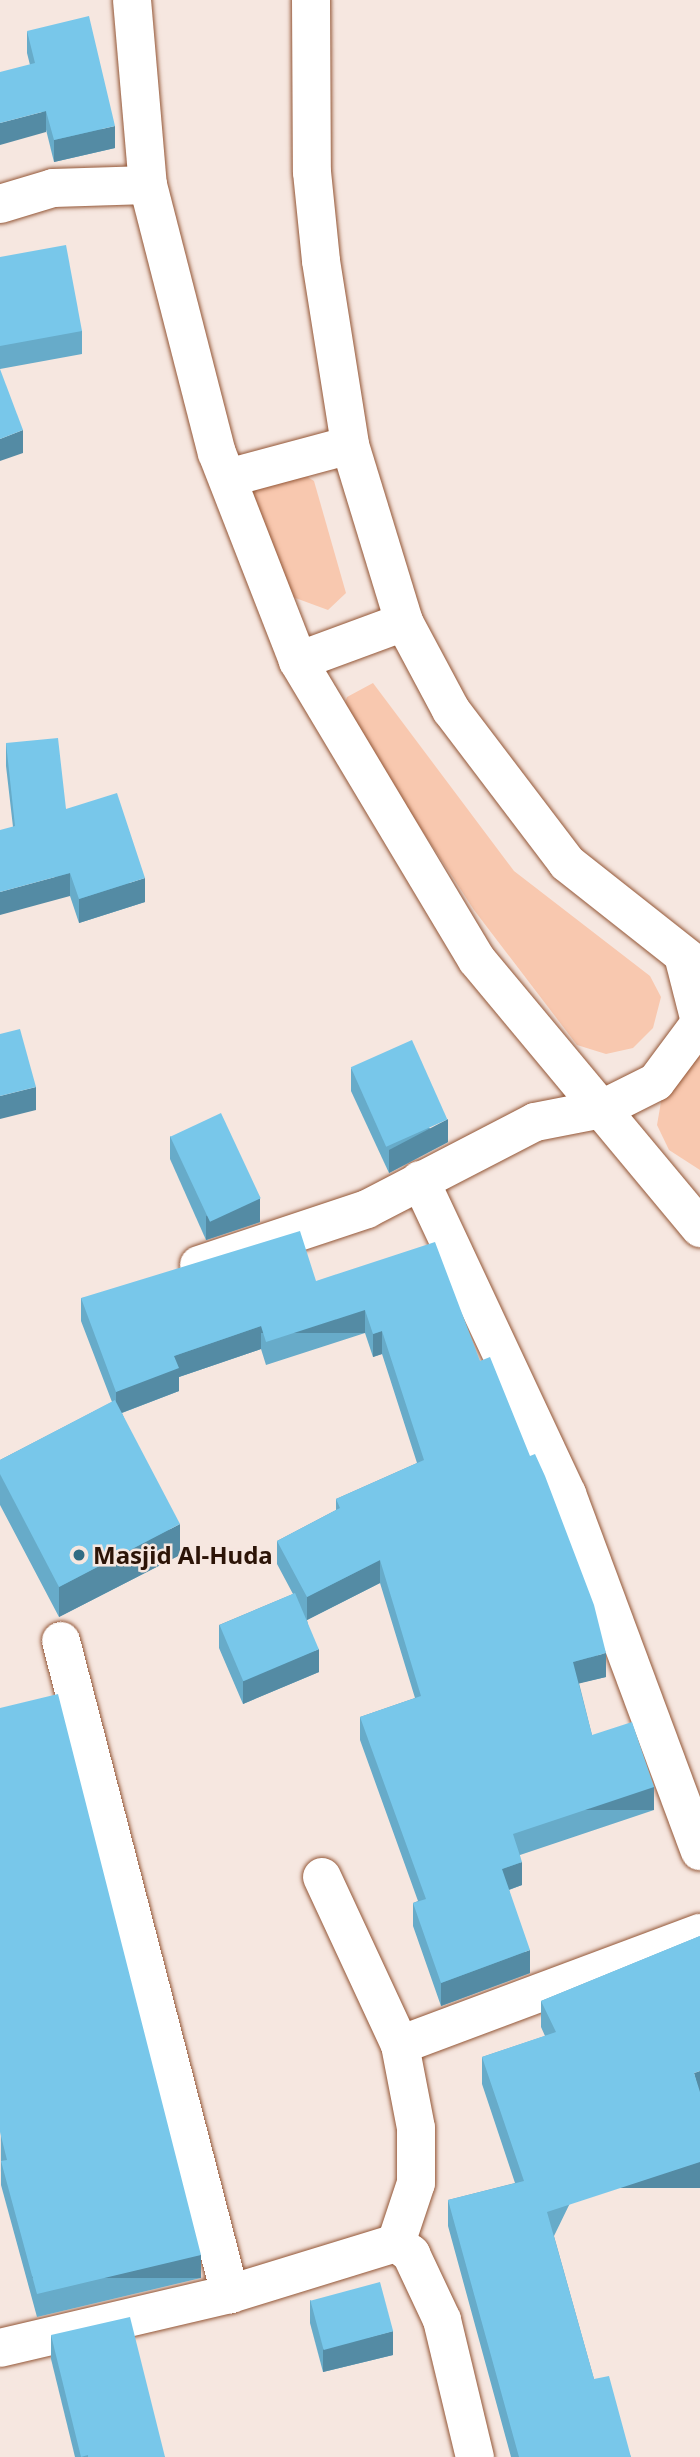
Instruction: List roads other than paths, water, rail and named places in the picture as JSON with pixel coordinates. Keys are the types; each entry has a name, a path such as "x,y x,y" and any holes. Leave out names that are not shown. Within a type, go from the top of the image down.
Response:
{"street":[{"path":"132,0 148,185 228,478 298,661 477,960 700,1228"},
{"path":"172,1274 366,1209 535,1122 601,1108 656,1082 700,1022 692,964 567,863 451,710 404,622 350,445 312,172 311,0"},
{"path":"0,204 53,188 148,185"},
{"path":"228,478 350,445"},
{"path":"298,661 404,622"},
{"path":"420,1180 572,1506 700,1851"},
{"path":"61,1641 230,2294"},
{"path":"322,1877 400,2045 416,2129 416,2183 396,2243"},
{"path":"400,2045 700,1933"},
{"path":"0,2348 230,2294 396,2243"},
{"path":"396,2243 411,2254 442,2320 475,2457"}],"place":[{"name":"Masjid Al-Huda","path":"79,1555"}]}
